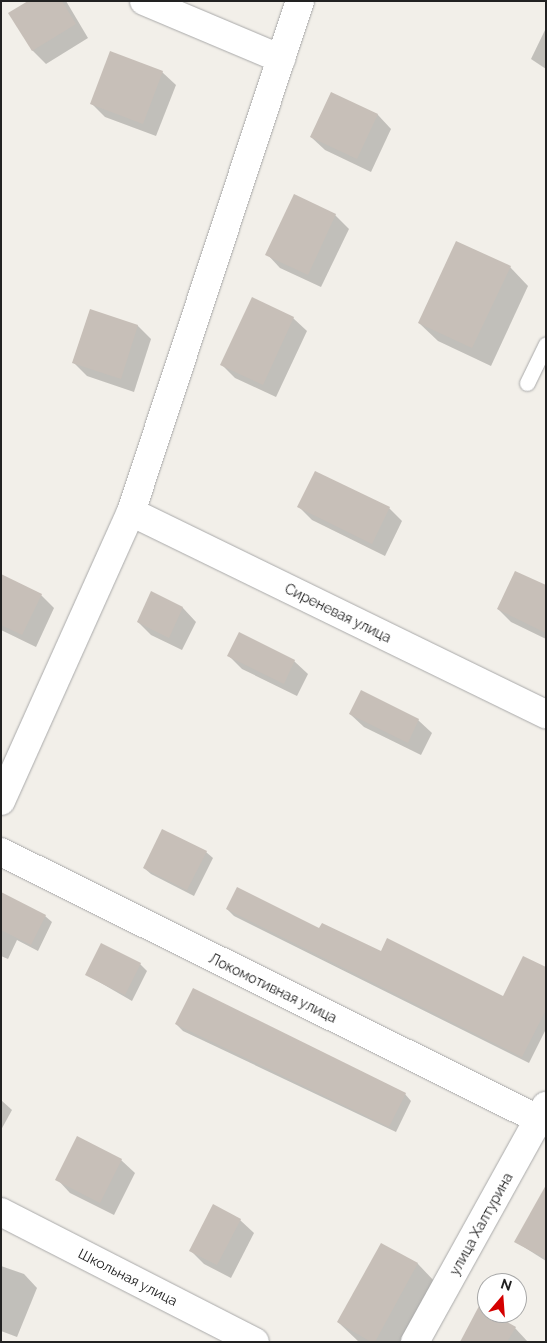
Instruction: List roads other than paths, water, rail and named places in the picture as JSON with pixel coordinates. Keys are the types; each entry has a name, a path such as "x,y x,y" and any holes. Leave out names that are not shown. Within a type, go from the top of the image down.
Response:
{"street":[{"path":"144,1 281,59"},
{"path":"1,801 131,512 300,1"},
{"name":"Сиреневая улица","path":"131,512 546,714"},
{"name":"Локомотивная улица","path":"1,852 543,1116"},
{"name":"улица Халтурина","path":"415,1342 543,1116"},
{"name":"Школьная улица","path":"1,1212 255,1342"}],"lane":[{"path":"527,383 546,344"}]}
